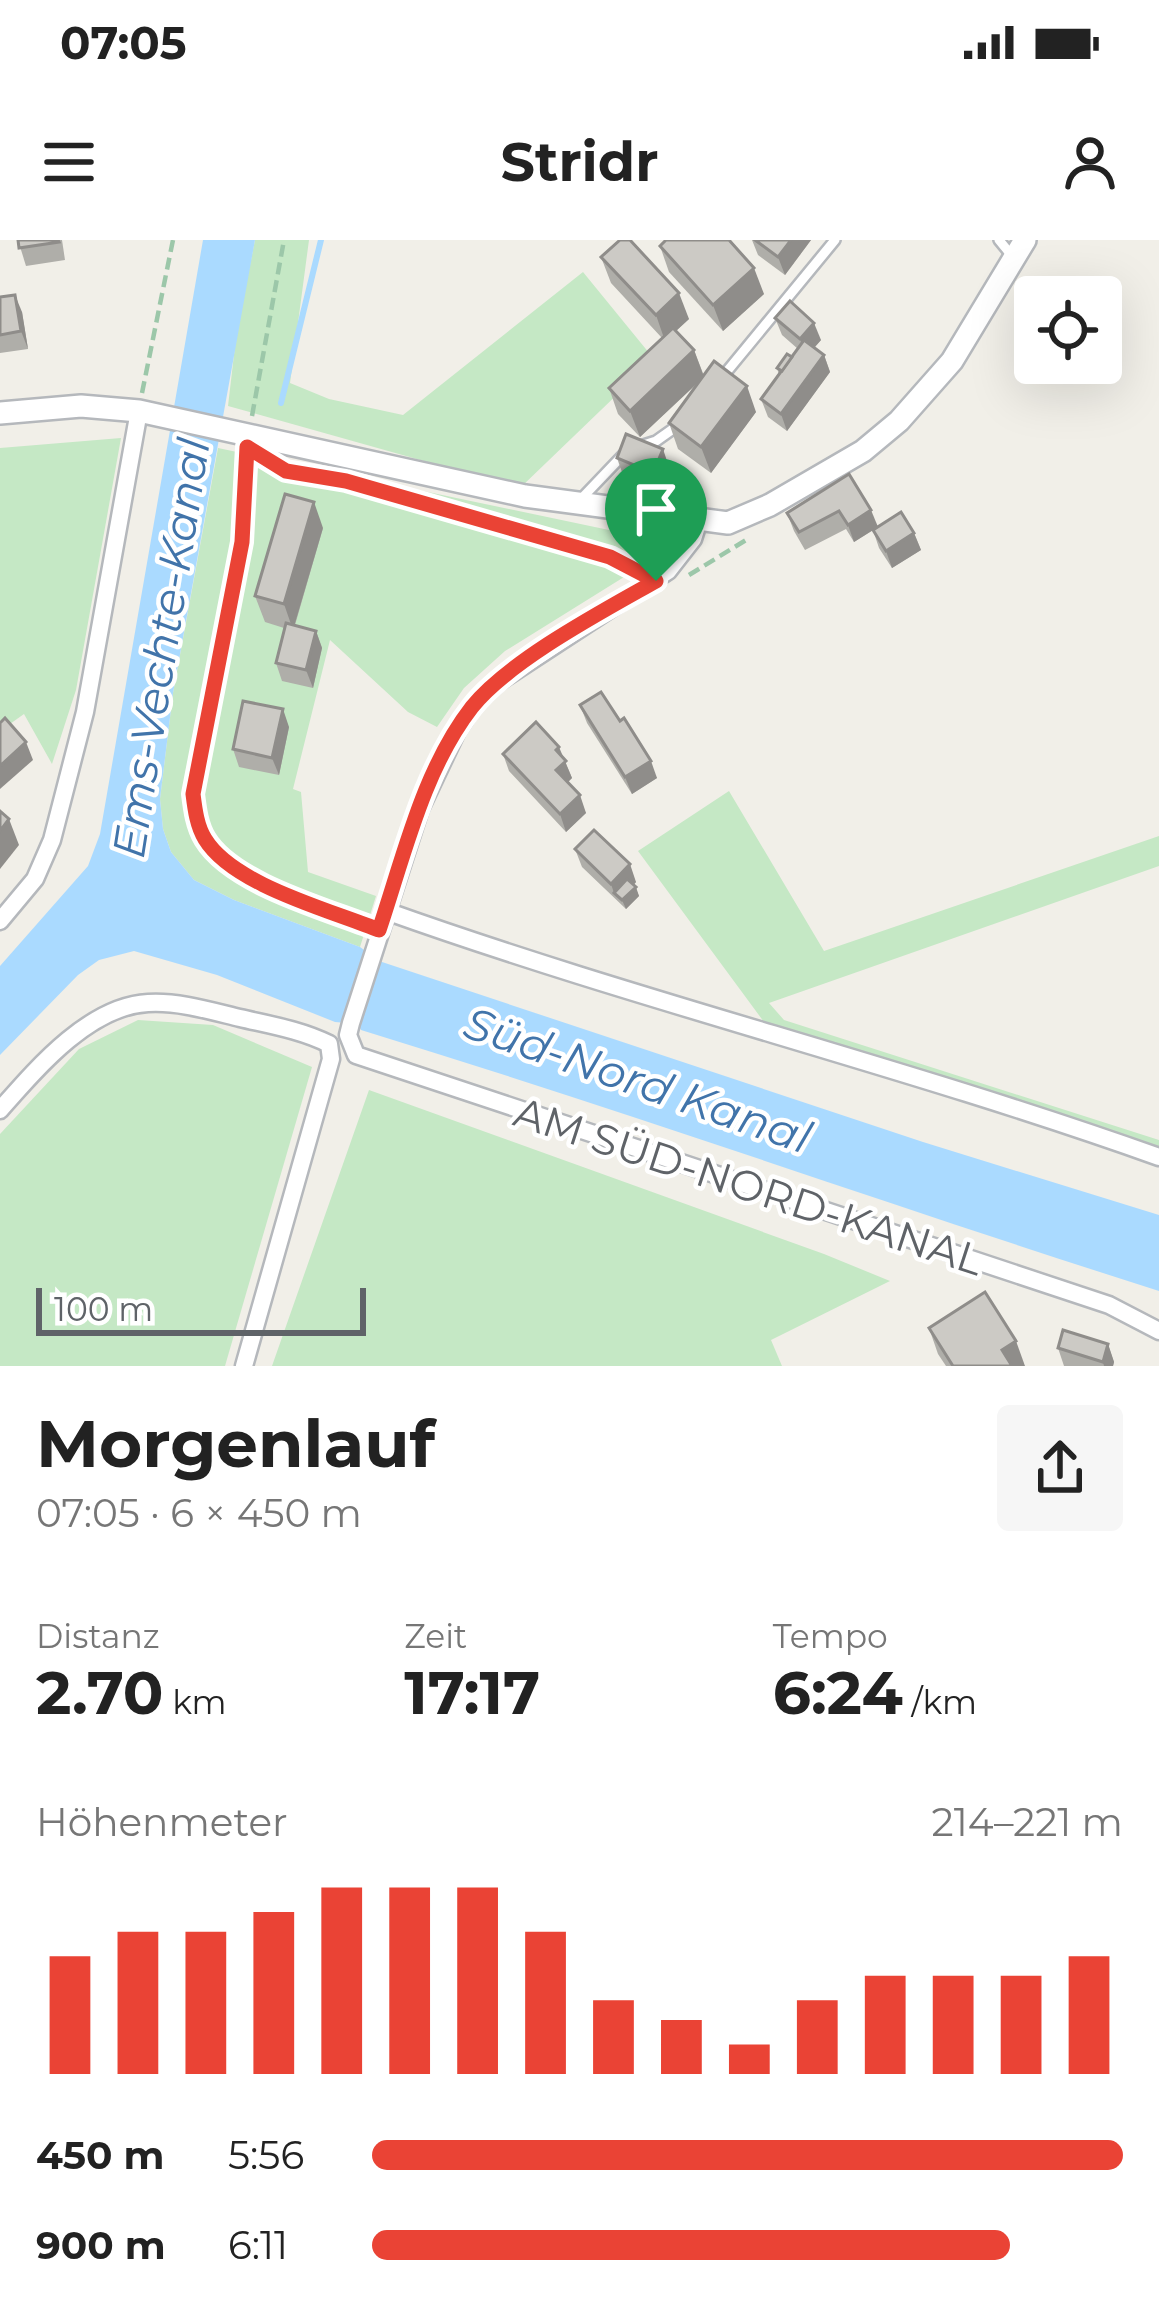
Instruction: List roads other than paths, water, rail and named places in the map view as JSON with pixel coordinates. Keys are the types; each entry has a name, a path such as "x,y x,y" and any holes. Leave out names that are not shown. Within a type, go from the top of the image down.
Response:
{"street":[{"path":"0,413 81,406 150,413 248,441 525,496 728,523 770,505 863,451 898,421 952,361 1012,246"},
{"path":"0,920 35,879 52,840 150,413"},
{"path":"699,520 684,555 656,581 558,640 474,705 443,754 386,911 685,1011 902,1070 1159,1156"},
{"name":"AM SÜD-NORD-KANAL","path":"386,911 349,1029 356,1055 1108,1305 1159,1331"},
{"path":"0,1110 87,1027 118,1008 149,1002 201,1008 312,1035 329,1045 331,1059 244,1366"}],"lane":[{"path":"715,386 835,240"},
{"path":"577,503 626,451 656,441 689,418"}],"water":[{"path":"203,240 255,240 173,693 160,799 171,852 194,880 360,947 379,961 923,1142 1159,1215 1159,1291 361,1030 358,1024 335,1022 217,975 134,951 99,960 78,975 0,1055 0,966 88,866 100,834"}],"waterway":[{"path":"281,403 321,240"}],"water label":[{"name":"Ems-Vechte-Kanal","path":"161,648"},
{"name":"Süd-Nord Kanal","path":"638,1080"}]}
